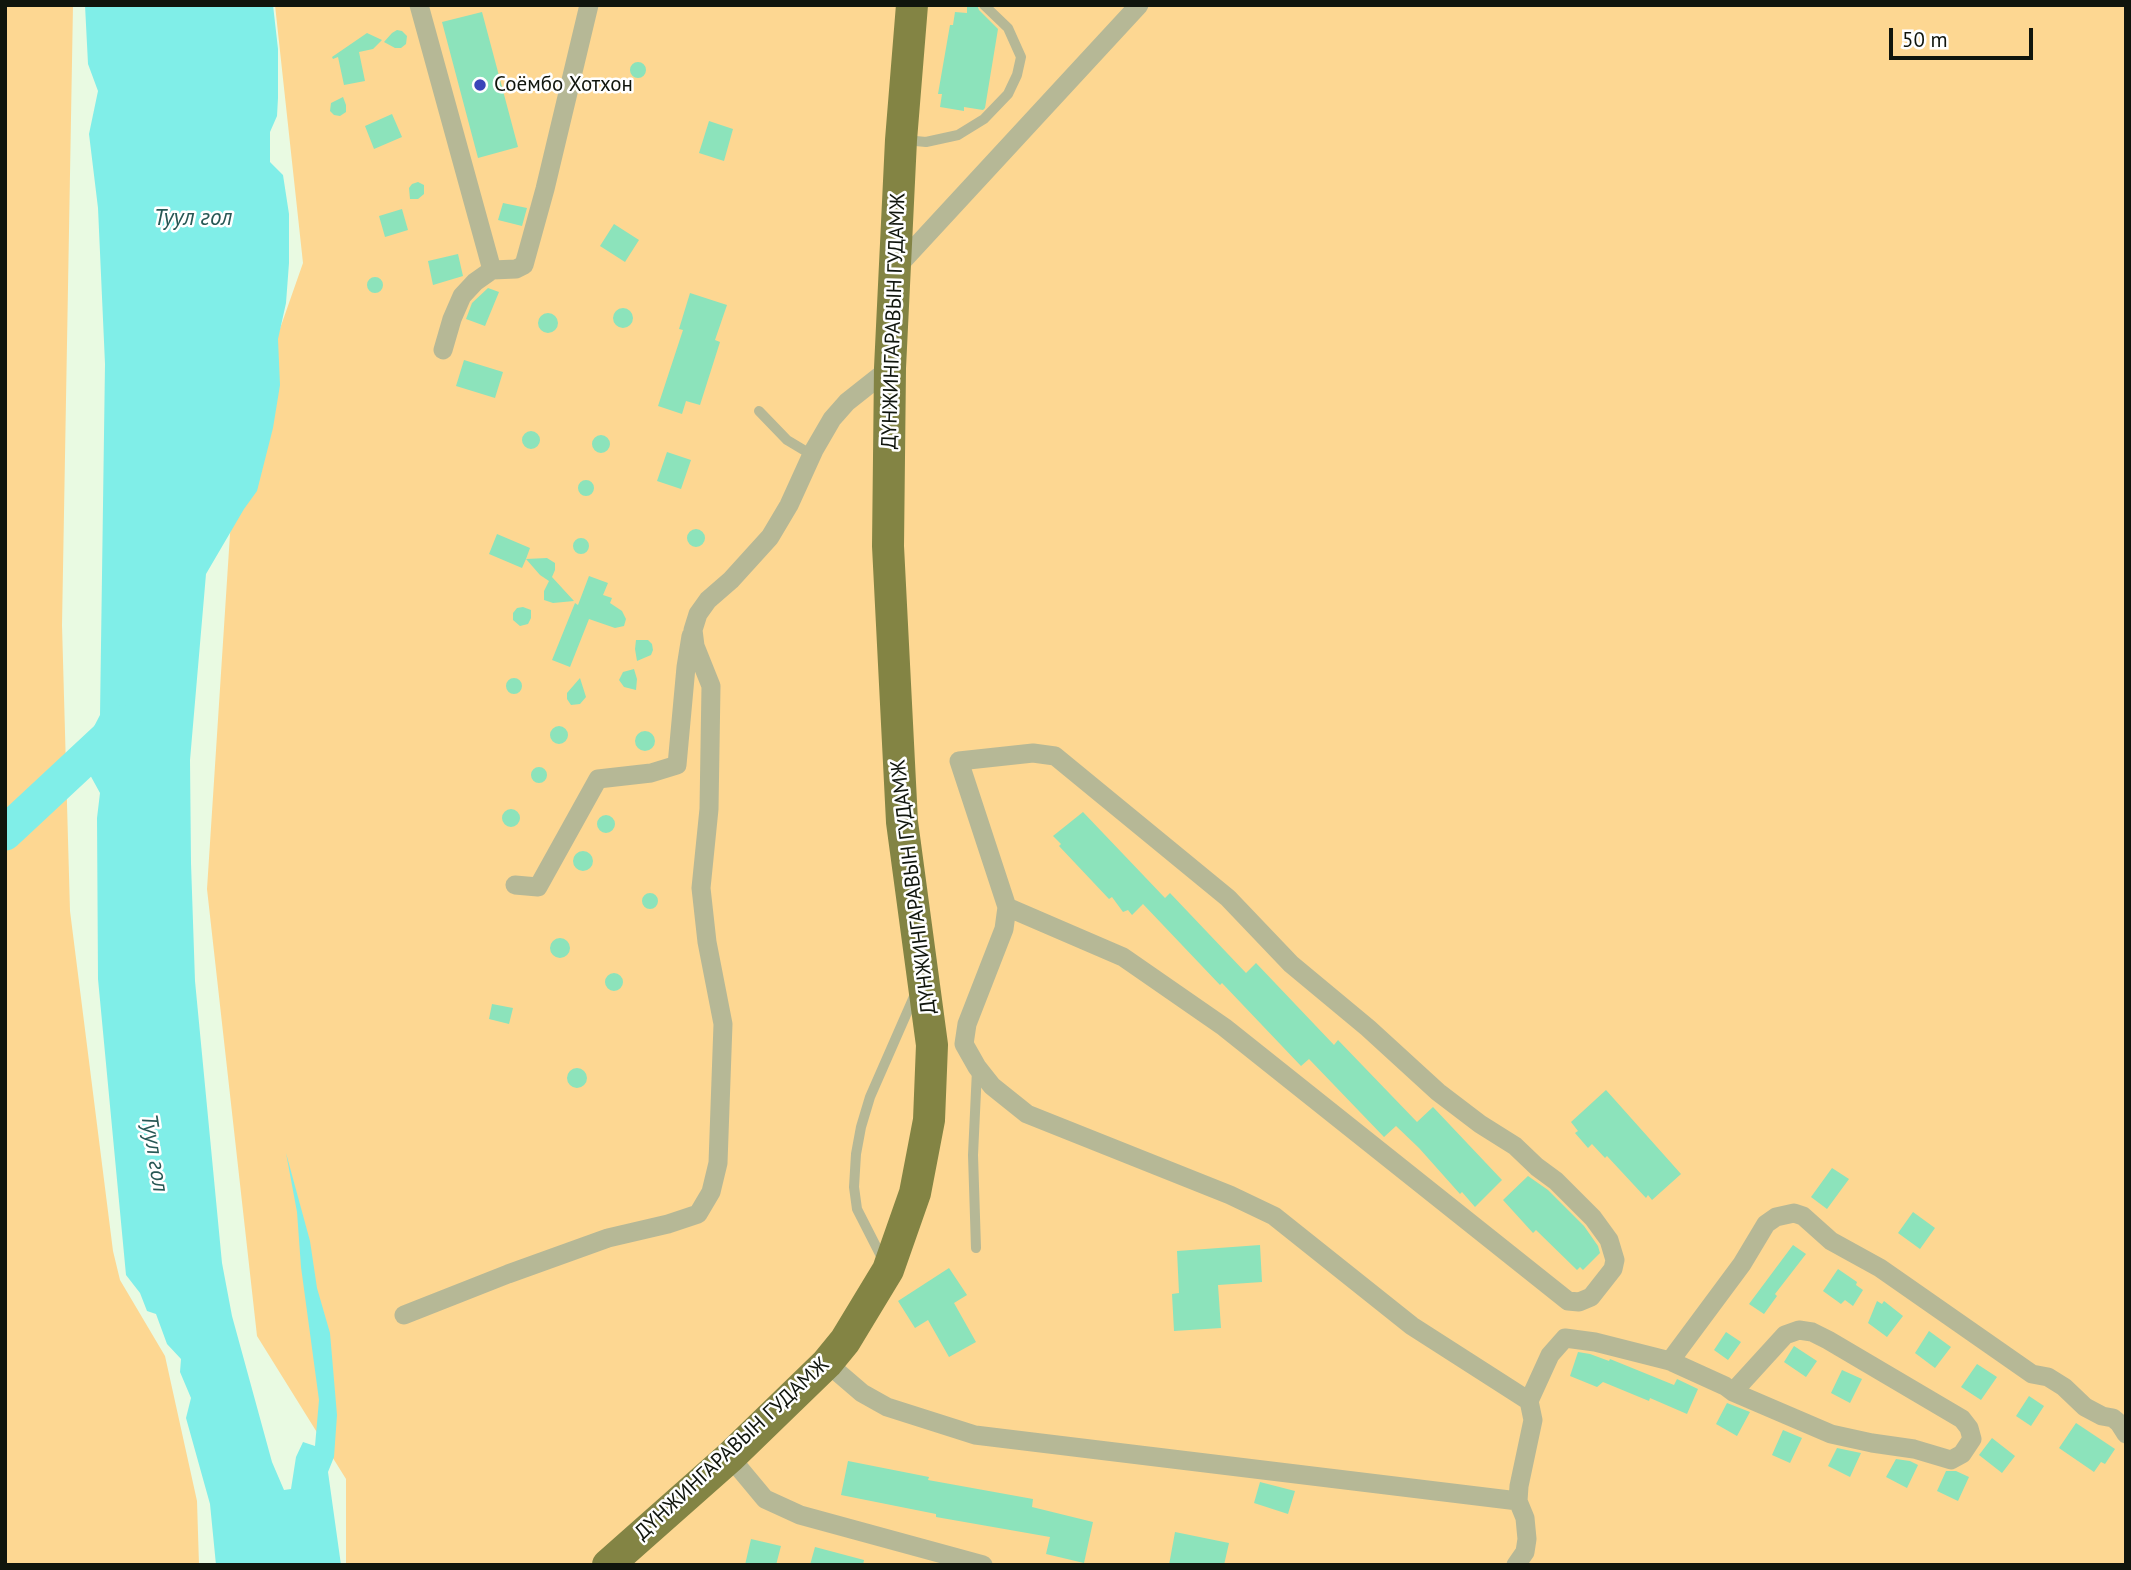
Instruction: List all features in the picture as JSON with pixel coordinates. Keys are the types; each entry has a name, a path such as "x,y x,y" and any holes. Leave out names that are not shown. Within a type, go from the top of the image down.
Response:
{"main road":[{"name":"ДҮНЖИНГАРАВЫН ГУДАМЖ","path":"608,1565 730,1457 827,1363 845,1340 888,1270 915,1194 929,1120 932,1045 902,822 888,546 890,368 901,140 912,5"}],"street":[{"path":"419,5 492,270"},
{"path":"443,350 452,318 463,296 475,282 492,270 516,269 524,265 589,5"},
{"path":"896,268 1139,5"},
{"path":"515,885 538,887 598,779 651,773 677,765 685,667 698,614 708,600 752,558 769,537 789,505 811,455 832,419 847,402 890,368"},
{"path":"404,1315 608,1238 698,1214 710,1192 718,1163 723,1024 706,933 701,888 709,809 711,686 695,646 693,630"},
{"path":"1033,753 1055,756 1228,898 1291,964 1368,1028 1438,1092 1515,1146 1556,1181 1593,1218 1609,1240 1615,1260 1613,1269 1591,1297 1579,1302 1568,1301 1213,1020 1123,957 1007,907 959,761 1033,753"},
{"name":"ДҮНЖИНГАРАВЫН ГУДАМЖ","path":"964,1044 967,1024 1004,929 1007,907"},
{"path":"932,1045 964,1044 992,1086 1027,1115 1230,1195 1274,1216 1412,1326 1529,1401"},
{"path":"1670,1361 1736,1274 1766,1224 1776,1217 1794,1213 1803,1216 1831,1241 1880,1268 2032,1374 2048,1377 2064,1387 2085,1407 2113,1419 2126,1434"},
{"path":"1516,1565 1525,1552 1527,1539 1525,1518 1518,1501 1532,1420 1529,1401 1550,1355 1565,1338 1595,1342 1670,1361 1733,1392 1831,1433 1914,1449 1951,1460 1962,1454 1972,1439 1969,1428 1962,1419 1812,1332 1798,1330 1786,1335 1733,1392"},
{"path":"827,1363 862,1393 887,1407 975,1435 1518,1501"},
{"path":"730,1457 765,1499 800,1515 983,1565"}],"lane":[{"path":"901,140 926,142 958,135 984,119 1008,94 1017,75 1021,57 1008,28 984,5"},
{"path":"759,411 787,440 811,455"},
{"path":"888,1270 857,1209 854,1187 856,1154 870,1097 923,976"},
{"path":"976,1248 973,1155 977,1067"}],"shaded area":[{"path":"5,5 73,5 62,625 70,911 113,1251 120,1280 165,1356 197,1501 199,1565 5,1565"},
{"path":"275,5 2126,5 2126,1565 346,1565 346,1479 257,1336 207,889 235,457 303,263"}],"water":[{"name":"Туул гол","path":"85,5 273,5 278,49 278,98 277,116 270,132 270,162 283,175 289,214 286,303 278,339 280,385 273,428 257,491 206,574 190,760 195,981 222,1263 232,1316 272,1462 284,1490 291,1489 296,1457 303,1442 315,1446 319,1400 301,1267 297,1212 286,1153 310,1241 317,1288 330,1333 337,1415 334,1457 328,1472 341,1565 216,1565 210,1504 186,1418 191,1398 180,1372 181,1359 167,1344 156,1314 147,1311 140,1293 126,1275 98,979 97,818 100,793 89,773 88,738 100,715 105,364 98,208 89,134 98,91 88,64"}],"building":[{"path":"967,5 977,5 998,29 983,110 964,107 964,111 940,107 942,94 938,94 950,25 953,25 955,12 967,13"},
{"name":"Соёмбо Хотхон","path":"482,12 518,147 478,158 442,22"},
{"path":"397,30 407,36 406,44 401,48 384,42"},
{"path":"367,33 382,40 373,49 359,52 365,81 344,85 338,57 332,57"},
{"path":"635,62 641,62 646,70 644,76 635,78 630,73 630,67"},
{"path":"343,97 346,112 340,116 334,115 330,111 331,103"},
{"path":"392,114 402,137 374,149 365,126"},
{"path":"709,121 733,129 724,161 699,153"},
{"path":"418,182 424,185 424,194 418,199 410,199 409,188"},
{"path":"503,203 527,208 522,226 498,220"},
{"path":"402,209 408,230 385,237 379,216"},
{"path":"614,224 639,240 625,262 600,246"},
{"path":"458,254 463,276 433,285 428,261"},
{"path":"372,277 378,277 383,285 381,291 372,293 367,288 367,282"},
{"path":"488,288 499,292 485,326 466,319 472,303"},
{"path":"690,293 727,305 715,340 720,342 700,405 686,401 682,414 658,406 683,330 679,329"},
{"path":"623,308 630,311 633,318 630,325 623,328 616,325 613,318 616,311"},
{"path":"548,313 555,316 558,323 555,330 548,333 541,330 538,323 541,316"},
{"path":"464,360 503,372 495,398 456,386"},
{"path":"531,431 537,434 540,440 537,446 531,449 525,446 522,440 525,434"},
{"path":"601,435 607,438 610,444 607,450 601,453 595,450 592,444 595,438"},
{"path":"667,452 691,460 681,489 657,481"},
{"path":"586,480 592,482 592,494 586,496 580,494 578,488 580,482"},
{"path":"696,529 702,532 705,538 702,544 696,547 690,544 687,538 690,532"},
{"path":"497,534 530,548 522,568 489,554"},
{"path":"581,538 589,546 581,554 573,546"},
{"path":"547,558 555,563 552,577 574,601 553,603 544,600 544,591 549,581 526,559"},
{"path":"589,576 608,583 603,595 612,598 610,603 622,611 626,619 624,626 615,628 589,619 570,667 552,660"},
{"path":"517,608 531,610 531,618 528,624 520,626 513,620 513,613"},
{"path":"636,640 648,640 652,644 651,655 637,661"},
{"path":"634,669 636,690 624,687 619,680 623,672"},
{"path":"511,678 517,678 522,686 520,692 511,694 506,689 506,683"},
{"path":"580,678 586,697 580,704 571,705 567,693"},
{"path":"555,726 563,726 568,735 566,742 555,744 550,739 550,731"},
{"path":"645,731 652,734 655,741 652,748 645,751 638,748 635,741 638,734"},
{"path":"536,767 542,767 547,775 545,781 536,783 531,778 531,772"},
{"path":"511,809 517,812 520,818 517,824 511,827 505,824 502,818 505,812"},
{"path":"1083,812 1165,898 1170,893 1246,973 1256,963 1334,1045 1338,1040 1417,1122 1433,1107 1502,1180 1475,1207 1396,1126 1384,1137 1309,1059 1301,1066 1143,904 1132,915 1128,910 1123,912 1112,897 1109,899 1059,846 1061,844 1053,836"},
{"path":"606,815 612,818 615,824 612,830 606,833 600,830 597,824 600,818"},
{"path":"583,851 590,854 593,861 590,868 583,871 576,868 573,861 576,854"},
{"path":"650,893 656,895 656,907 650,909 644,907 642,901 644,895"},
{"path":"560,938 567,941 570,948 567,955 560,958 553,955 550,948 553,941"},
{"path":"614,973 620,976 623,982 620,988 614,991 608,988 605,982 608,976"},
{"path":"492,1004 513,1008 509,1024 489,1019"},
{"path":"577,1068 584,1071 587,1078 584,1085 577,1088 570,1085 567,1078 570,1071"},
{"path":"1606,1090 1681,1174 1652,1200 1648,1195 1646,1198 1607,1156 1605,1158 1592,1144 1588,1148 1575,1133 1578,1131 1571,1122"},
{"path":"1832,1168 1849,1179 1827,1209 1811,1197"},
{"path":"1528,1176 1548,1190 1584,1226 1598,1246 1600,1253 1583,1270 1580,1267 1577,1270 1536,1230 1533,1233 1503,1200"},
{"path":"1913,1212 1935,1228 1920,1249 1898,1233"},
{"path":"1260,1245 1262,1282 1218,1285 1221,1328 1174,1331 1172,1294 1179,1293 1177,1251"},
{"path":"1793,1245 1806,1254 1775,1294 1777,1296 1764,1314 1749,1304"},
{"path":"949,1268 967,1295 954,1303 976,1342 949,1357 928,1320 915,1328 898,1301"},
{"path":"1838,1269 1857,1282 1856,1285 1863,1290 1853,1306 1845,1300 1841,1304 1823,1291"},
{"path":"1877,1301 1882,1304 1884,1301 1903,1316 1887,1337 1868,1323"},
{"path":"1929,1331 1951,1347 1935,1368 1915,1353"},
{"path":"1726,1332 1741,1342 1728,1360 1714,1350"},
{"path":"1794,1346 1817,1361 1806,1377 1784,1362"},
{"path":"1578,1352 1609,1361 1610,1359 1674,1385 1677,1379 1698,1389 1687,1414 1603,1382 1597,1387 1570,1376"},
{"path":"1977,1364 1997,1377 1981,1400 1961,1387"},
{"path":"1842,1370 1862,1379 1850,1403 1831,1393"},
{"path":"2029,1396 2044,1406 2031,1426 2016,1416"},
{"path":"1727,1403 1750,1412 1737,1436 1716,1424"},
{"path":"2076,1423 2115,1449 2105,1464 2101,1462 2094,1472 2059,1448"},
{"path":"1783,1430 1802,1438 1790,1463 1772,1455"},
{"path":"1992,1438 2015,1456 2002,1473 1979,1455"},
{"path":"1837,1448 1861,1453 1850,1477 1828,1466"},
{"path":"1896,1459 1918,1465 1907,1488 1886,1477"},
{"path":"848,1461 929,1477 928,1480 1033,1499 1032,1507 1093,1522 1084,1563 1046,1554 1050,1537 936,1517 936,1514 841,1495"},
{"path":"1946,1471 1956,1471 1969,1477 1958,1501 1937,1491"},
{"path":"1260,1482 1295,1491 1288,1514 1254,1503"},
{"path":"1175,1532 1229,1543 1224,1565 1169,1565"},
{"path":"751,1539 781,1546 776,1565 745,1565"},
{"path":"815,1547 864,1560 863,1565 810,1565"}],"waterway":[{"name":"Туул гол","path":"5,833 123,723"}],"place":[{"name":"Соёмбо Хотхон","path":"480,85"}]}
